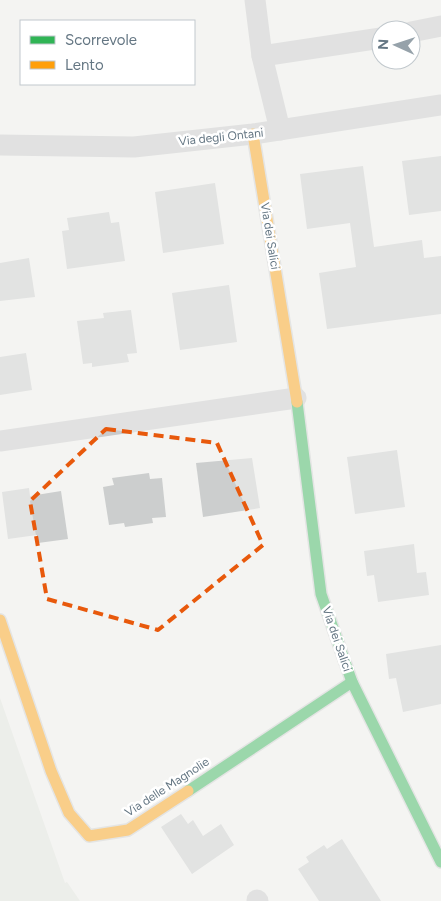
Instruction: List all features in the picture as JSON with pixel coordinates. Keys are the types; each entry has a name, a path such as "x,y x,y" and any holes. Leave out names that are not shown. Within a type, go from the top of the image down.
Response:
{"street":[{"path":"255,0 262,56 280,130"},
{"path":"421,30 441,26"},
{"path":"262,56 371,40"},
{"name":"Via degli Ontani","path":"0,145 134,147 253,134 441,105"},
{"name":"Via dei Salici","path":"253,134 296,398 321,594 352,682 441,862"},
{"path":"0,441 296,398"},
{"name":"Via delle Magnolie","path":"0,620 51,771 69,813 89,836 128,830 352,682"}],"highlighted area":[{"path":"106,429 217,443 263,545 158,630 47,599 30,501"}],"shaded area":[{"path":"0,698 65,883 67,882 80,901 0,901"}],"building":[{"path":"441,156 441,211 409,215 402,161"},
{"path":"363,166 374,247 422,240 424,258 441,256 441,314 327,329 319,273 356,267 350,223 307,229 300,174"},
{"path":"215,183 224,244 163,253 155,192"},
{"path":"109,212 111,223 119,222 125,261 67,269 62,231 69,230 67,218"},
{"path":"29,258 35,297 0,301 0,263"},
{"path":"229,285 237,342 180,350 172,293"},
{"path":"131,310 137,353 127,354 129,362 92,367 92,363 83,364 77,321 104,318 103,313"},
{"path":"26,353 32,390 0,395 0,357"},
{"path":"397,450 405,507 355,514 347,457"},
{"path":"252,458 260,508 203,517 196,463"},
{"path":"149,473 150,479 162,478 166,517 152,518 153,523 125,527 124,523 109,525 103,487 114,485 112,478"},
{"path":"29,488 30,496 61,491 68,539 38,543 37,535 8,539 2,492"},
{"path":"414,544 417,573 426,572 429,595 378,602 374,575 367,576 364,551"},
{"path":"441,645 441,704 403,712 396,678 389,679 386,654"},
{"path":"181,814 188,824 193,820 203,836 221,824 234,845 192,874 161,827"},
{"path":"342,839 381,901 319,901 298,869 309,862 306,857 324,845 327,849"}],"traffic: fast":[{"path":"297,402 321,594 352,682 441,862"},
{"path":"188,791 352,682"}],"traffic: slow":[{"path":"253,134 297,402"},
{"path":"0,620 51,771 69,813 89,836 128,830 188,791"}]}
